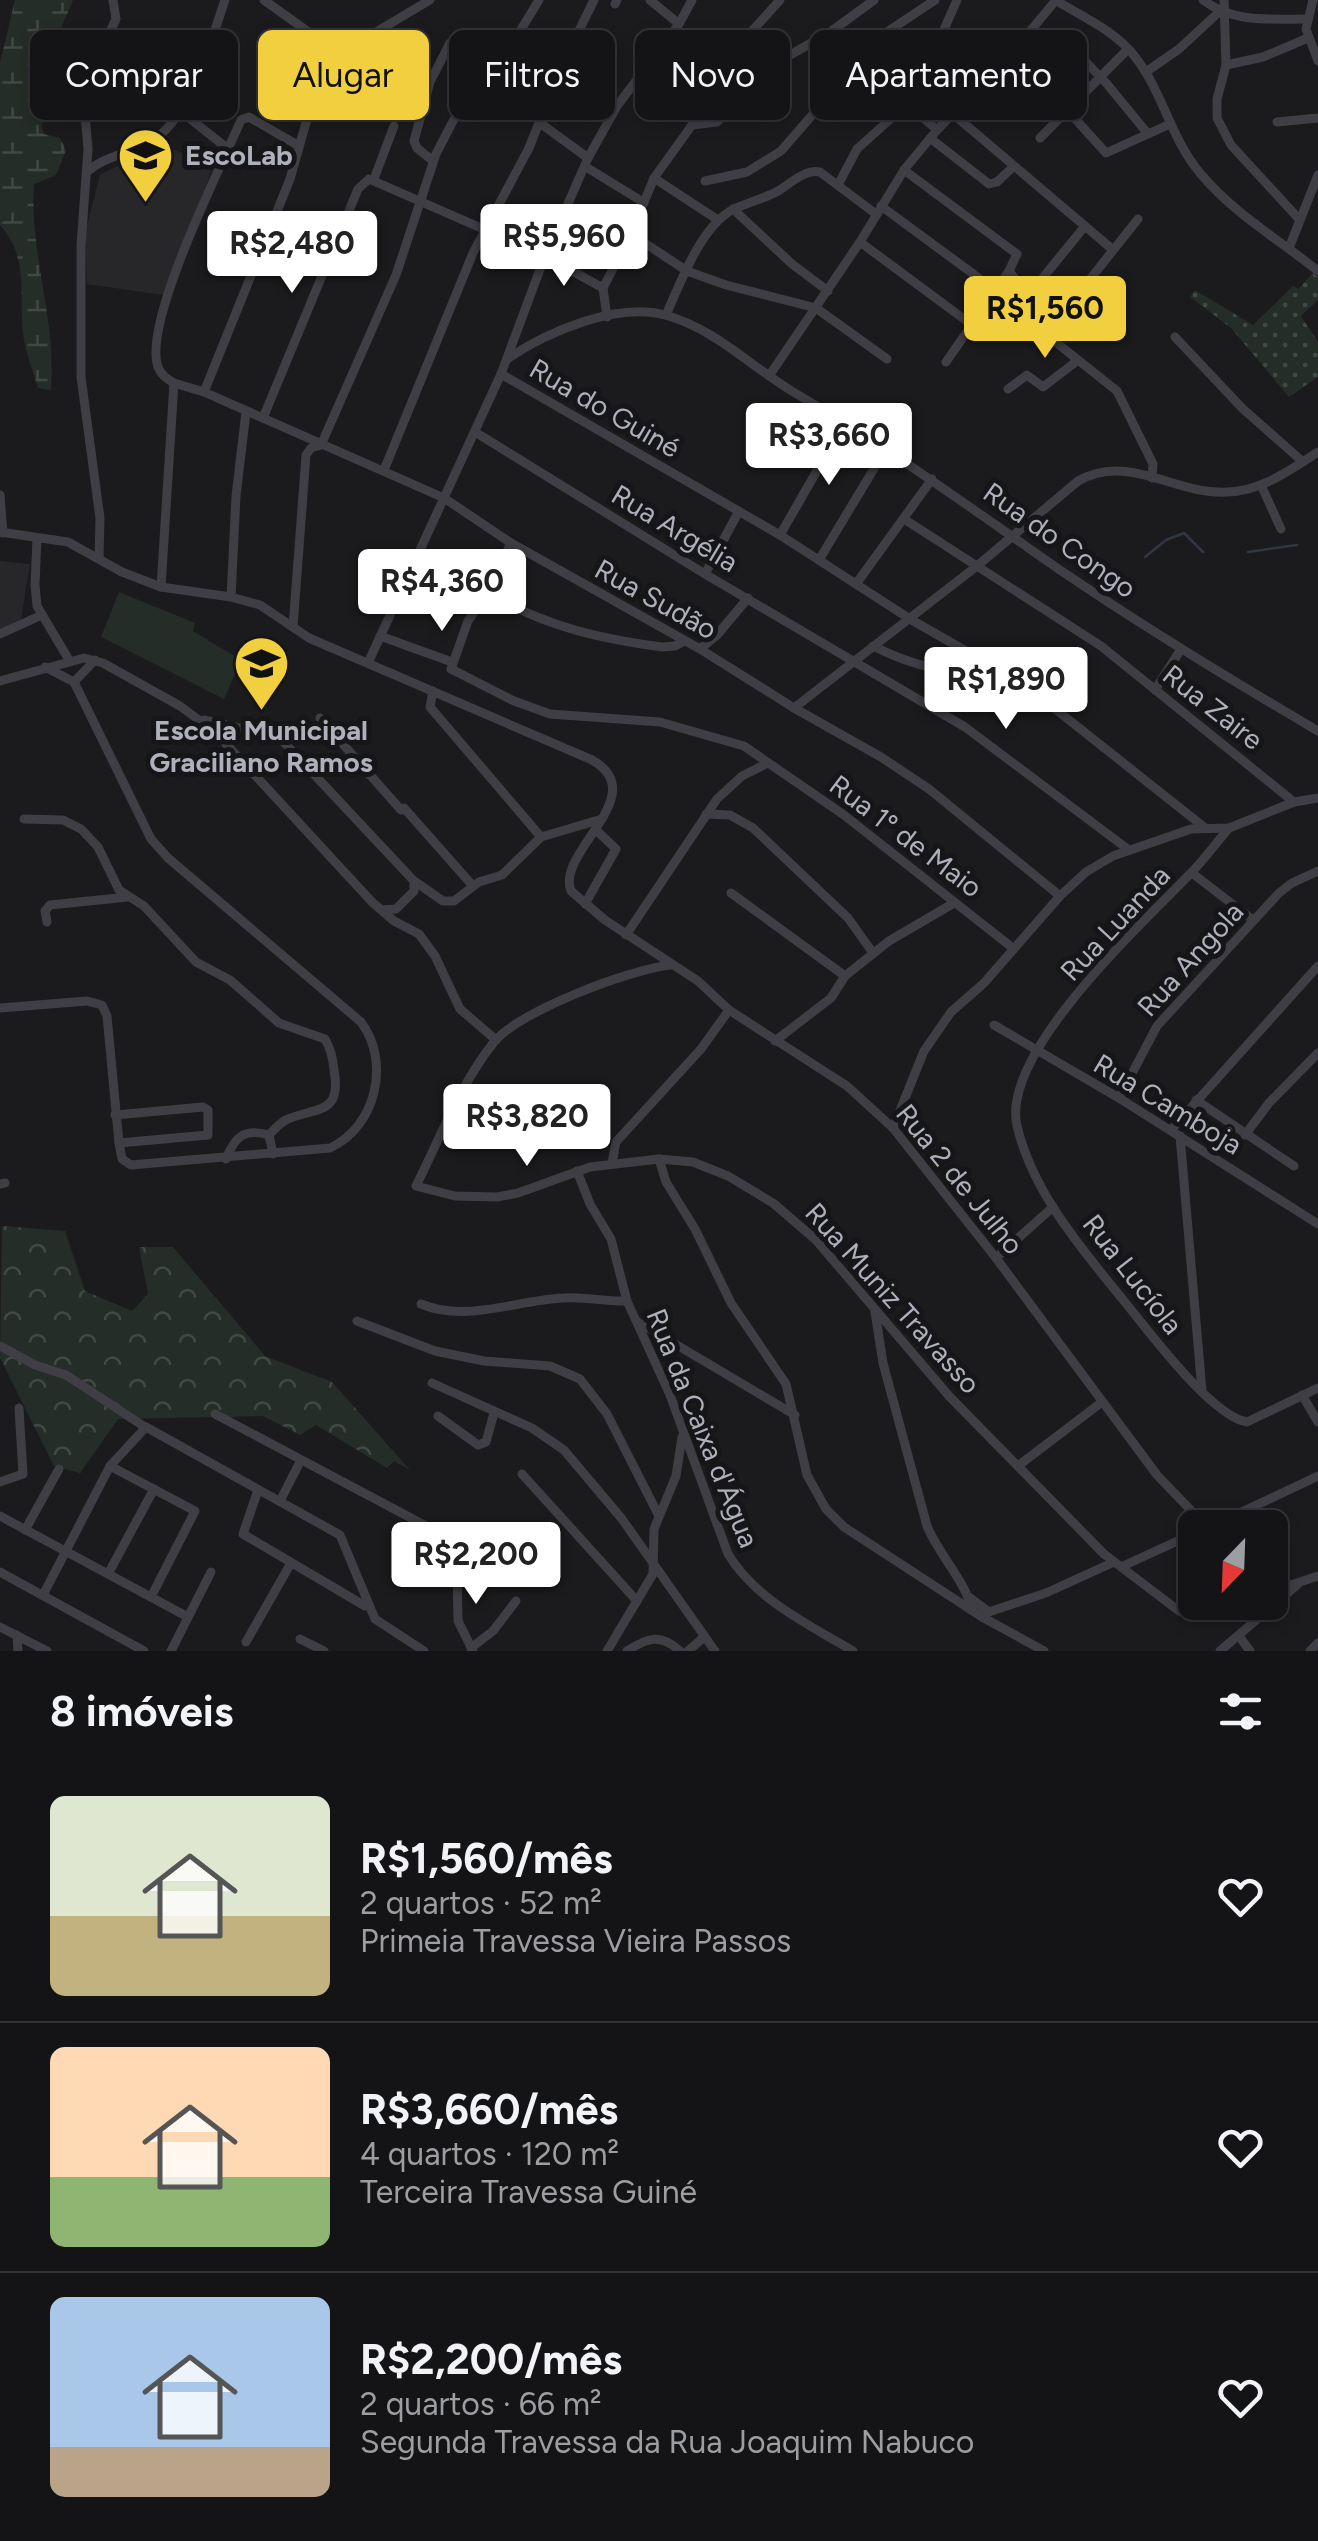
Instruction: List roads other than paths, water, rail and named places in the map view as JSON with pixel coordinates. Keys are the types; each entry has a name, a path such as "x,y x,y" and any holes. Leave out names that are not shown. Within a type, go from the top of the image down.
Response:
{"street":[{"path":"99,559 100,518 81,377 81,246 88,172 84,94 114,24 113,0"},
{"path":"214,30 225,0"},
{"path":"264,0 306,30"},
{"path":"379,30 430,0"},
{"path":"520,30 539,0"},
{"path":"384,470 484,230 540,123 561,67 594,0"},
{"path":"650,0 679,24"},
{"path":"368,663 501,374 545,256 587,162 626,94 679,24 692,0"},
{"path":"607,317 603,288 654,178 692,126 706,82 780,0"},
{"path":"692,126 716,122 790,55 874,0"},
{"path":"890,30 935,0"},
{"path":"944,30 957,0"},
{"path":"1032,30 1056,0 1105,29 1146,72 1182,150 1214,188 1240,214 1318,272"},
{"path":"1203,0 1221,13 1306,20"},
{"path":"1224,0 1221,13 1226,65 1216,109 1220,126 1232,146 1300,219"},
{"path":"1312,0 1306,20 1308,38 1318,61"},
{"path":"1146,72 1221,13"},
{"path":"1226,65 1264,57 1308,38"},
{"path":"433,161 414,141 430,82 449,45"},
{"path":"1087,94 1128,49"},
{"path":"1087,63 1148,134"},
{"path":"161,587 174,383 157,364 162,313 241,120 246,116 299,146"},
{"path":"705,181 747,172 771,159 790,144 810,118"},
{"path":"1277,122 1318,118"},
{"path":"88,172 108,158 135,150 158,136 171,120"},
{"path":"192,120 228,148"},
{"path":"204,392 290,179 308,120"},
{"path":"293,627 306,455 311,448 321,445 396,275 433,161 453,120"},
{"path":"838,185 857,149 889,120"},
{"path":"921,120 988,184 997,182 1014,166"},
{"path":"769,376 904,170 947,120"},
{"path":"960,120 1112,249"},
{"path":"1040,138 1061,120"},
{"path":"1077,120 1106,152 1170,124"},
{"path":"540,123 643,202"},
{"path":"374,179 394,126"},
{"path":"666,316 686,270 718,220 815,170 995,290"},
{"path":"904,170 1017,258 946,362"},
{"path":"1289,248 1318,175"},
{"path":"654,178 718,220"},
{"path":"262,418 358,189 367,180 374,179 545,256 603,288"},
{"path":"733,209 792,264 828,291"},
{"path":"1048,332 1138,219"},
{"path":"1028,296 1085,226"},
{"path":"631,234 686,270 726,285 816,308 887,359"},
{"path":"860,242 972,325"},
{"path":"1010,271 1058,345 1109,383 1124,401 1153,464 1152,478"},
{"name":"Rua do Congo","path":"507,358 551,334 634,313 666,316 718,338 769,376 887,448 1181,649 1318,731"},
{"path":"1175,337 1242,409 1302,462"},
{"path":"1008,389 1024,375 1041,387 1077,360"},
{"name":"Rua do Guiné","path":"501,374 780,535 910,619 994,666 1091,734 1204,827"},
{"name":"Rua Sudão","path":"174,383 204,392 444,498 511,543 700,648 918,780 1060,896"},
{"path":"231,596 236,496 246,412"},
{"path":"780,535 845,422"},
{"name":"Rua Argélia","path":"475,432 704,574 966,727 1129,850"},
{"path":"819,560 887,448"},
{"path":"794,708 1093,472 1115,469 1222,493 1261,485 1318,452"},
{"path":"856,584 932,479"},
{"path":"1261,485 1281,529"},
{"path":"0,495 2,532 68,542 161,587 231,596 260,605 293,627 368,663 600,764 610,775 612,787 596,830 616,849 585,904"},
{"path":"704,574 739,511"},
{"name":"Rua Zaire","path":"904,518 1101,646 1294,802"},
{"path":"38,538 35,596 42,616 69,660 79,663 83,673"},
{"path":"454,666 468,620 487,593 511,543"},
{"path":"487,593 540,621 568,629 662,647 684,641"},
{"path":"700,648 718,635 748,598"},
{"path":"0,634 42,616"},
{"name":"Rua 1º de Maio","path":"380,636 454,666 514,701 550,714 666,723 744,746 844,816 1014,949"},
{"path":"873,646 920,665 969,672 994,666"},
{"path":"1155,690 1181,649"},
{"path":"0,1008 87,1000 102,1005 107,1016 118,1144 126,1162 136,1166 330,1148 354,1132 365,1114 376,1079 376,1048 361,1022 158,848 137,816 70,681 61,671 69,660"},
{"path":"0,681 69,660 95,660 202,719 279,737 414,881 436,898 450,902 473,886 502,875 541,837 602,818"},
{"path":"70,681 95,660"},
{"path":"45,667 70,681"},
{"path":"433,691 430,708 541,837"},
{"path":"320,718 473,886"},
{"path":"202,719 382,910 419,934 435,956 460,1009 496,1040 526,1020 610,979 672,965"},
{"path":"626,935 706,814 734,782 768,763"},
{"path":"893,1128 932,1038 951,1012 975,992 1086,872 1129,850 1204,827 1229,828 1294,802 1318,798"},
{"path":"706,814 730,815 753,828 848,918 873,953"},
{"path":"24,818 63,820 81,830 98,848 116,885 144,906 196,962 230,980 279,1023 319,1036 329,1046 337,1085 330,1104 316,1113 288,1119 269,1135 248,1132 238,1136 226,1159"},
{"name":"Rua Luanda","path":"1036,1051 1102,964 1229,828"},
{"name":"Rua 2 de Julho","path":"596,830 569,872 569,887 626,935 711,991 729,1010 847,1086 893,1128 996,1258 1157,1475 1191,1510"},
{"name":"Rua Angola","path":"1119,1098 1157,1026 1292,882 1318,870"},
{"path":"1192,872 1253,920"},
{"path":"382,910 401,904 414,890 414,881"},
{"path":"731,893 843,973"},
{"path":"48,922 45,911 50,905 128,897"},
{"path":"775,1041 831,998 843,973 954,903"},
{"path":"1202,1391 1175,1133 1196,1100 1318,966"},
{"path":"1307,979 1318,989"},
{"path":"612,1163 616,1142 710,1038 729,1010"},
{"name":"Rua Camboja","path":"994,1026 1119,1098 1318,1224"},
{"name":"Rua Muniz Travasso","path":"496,1040 467,1086 416,1186 476,1198 513,1194 577,1171 660,1159 710,1167 773,1202 816,1240 948,1396 1119,1564 1178,1610"},
{"name":"Rua Lucíola","path":"1036,1051 1018,1098 1017,1124 1028,1156 1053,1208 1168,1356 1202,1391 1244,1423 1318,1388"},
{"path":"1245,1135 1318,1053"},
{"path":"1196,1100 1294,1166"},
{"path":"115,1115 203,1107 208,1110 208,1135 118,1144"},
{"path":"269,1135 272,1154"},
{"path":"660,1159 666,1182 732,1303 786,1384 807,1474 826,1510 844,1527 972,1610 1044,1651"},
{"name":"Rua da Caixa d'Água","path":"577,1171 590,1204 611,1239 627,1301 739,1572 761,1594 853,1651"},
{"path":"996,1258 1053,1208"},
{"path":"421,1304 445,1311 560,1298 627,1301"},
{"path":"874,1309 882,1363 917,1496 934,1543 969,1597 972,1610"},
{"path":"357,1320 435,1351 484,1361 550,1366 584,1381 607,1414 659,1516"},
{"path":"637,1321 794,1414"},
{"path":"0,1346 35,1365 66,1375 145,1427 342,1538 367,1608"},
{"path":"432,1383 532,1428 564,1450 612,1505 715,1651"},
{"path":"1302,1395 1318,1422"},
{"path":"1018,1466 1102,1402"},
{"path":"0,1482 22,1475 19,1408"},
{"path":"438,1416 478,1445 484,1444 494,1413"},
{"path":"215,1414 426,1526"},
{"path":"43,1595 110,1466 145,1427"},
{"path":"607,1651 649,1583 659,1516 680,1462 682,1427"},
{"path":"280,1501 300,1460"},
{"path":"110,1466 195,1511 151,1597"},
{"path":"25,1530 59,1469"},
{"path":"522,1474 637,1600"},
{"path":"1246,1510 1318,1476"},
{"path":"108,1574 154,1488"},
{"path":"258,1490 243,1534 367,1608 382,1626 424,1651"},
{"path":"0,1516 188,1617"},
{"path":"969,1597 989,1612 1178,1541"},
{"path":"246,1642 291,1563"},
{"path":"457,1570 457,1617 472,1649 493,1631 516,1601"},
{"path":"0,1572 144,1651"},
{"path":"170,1651 211,1572"},
{"path":"1288,1587 1318,1576"},
{"path":"1220,1651 1298,1584"},
{"path":"0,1626 47,1651"},
{"path":"17,1635 18,1651"},
{"path":"1239,1636 1250,1651"},
{"path":"300,1638 324,1651"},
{"path":"632,1650 649,1638 658,1638 680,1651"},
{"path":"688,1651 704,1638"},
{"path":"1310,1651 1318,1642"}],"waterway":[{"path":"1145,557 1166,540 1184,533 1203,552"},
{"path":"1248,552 1297,545"}],"place":[{"name":"EscoLab","path":"146,204"},
{"name":"Escola Municipal Graciliano Ramos","path":"261,713"}]}
